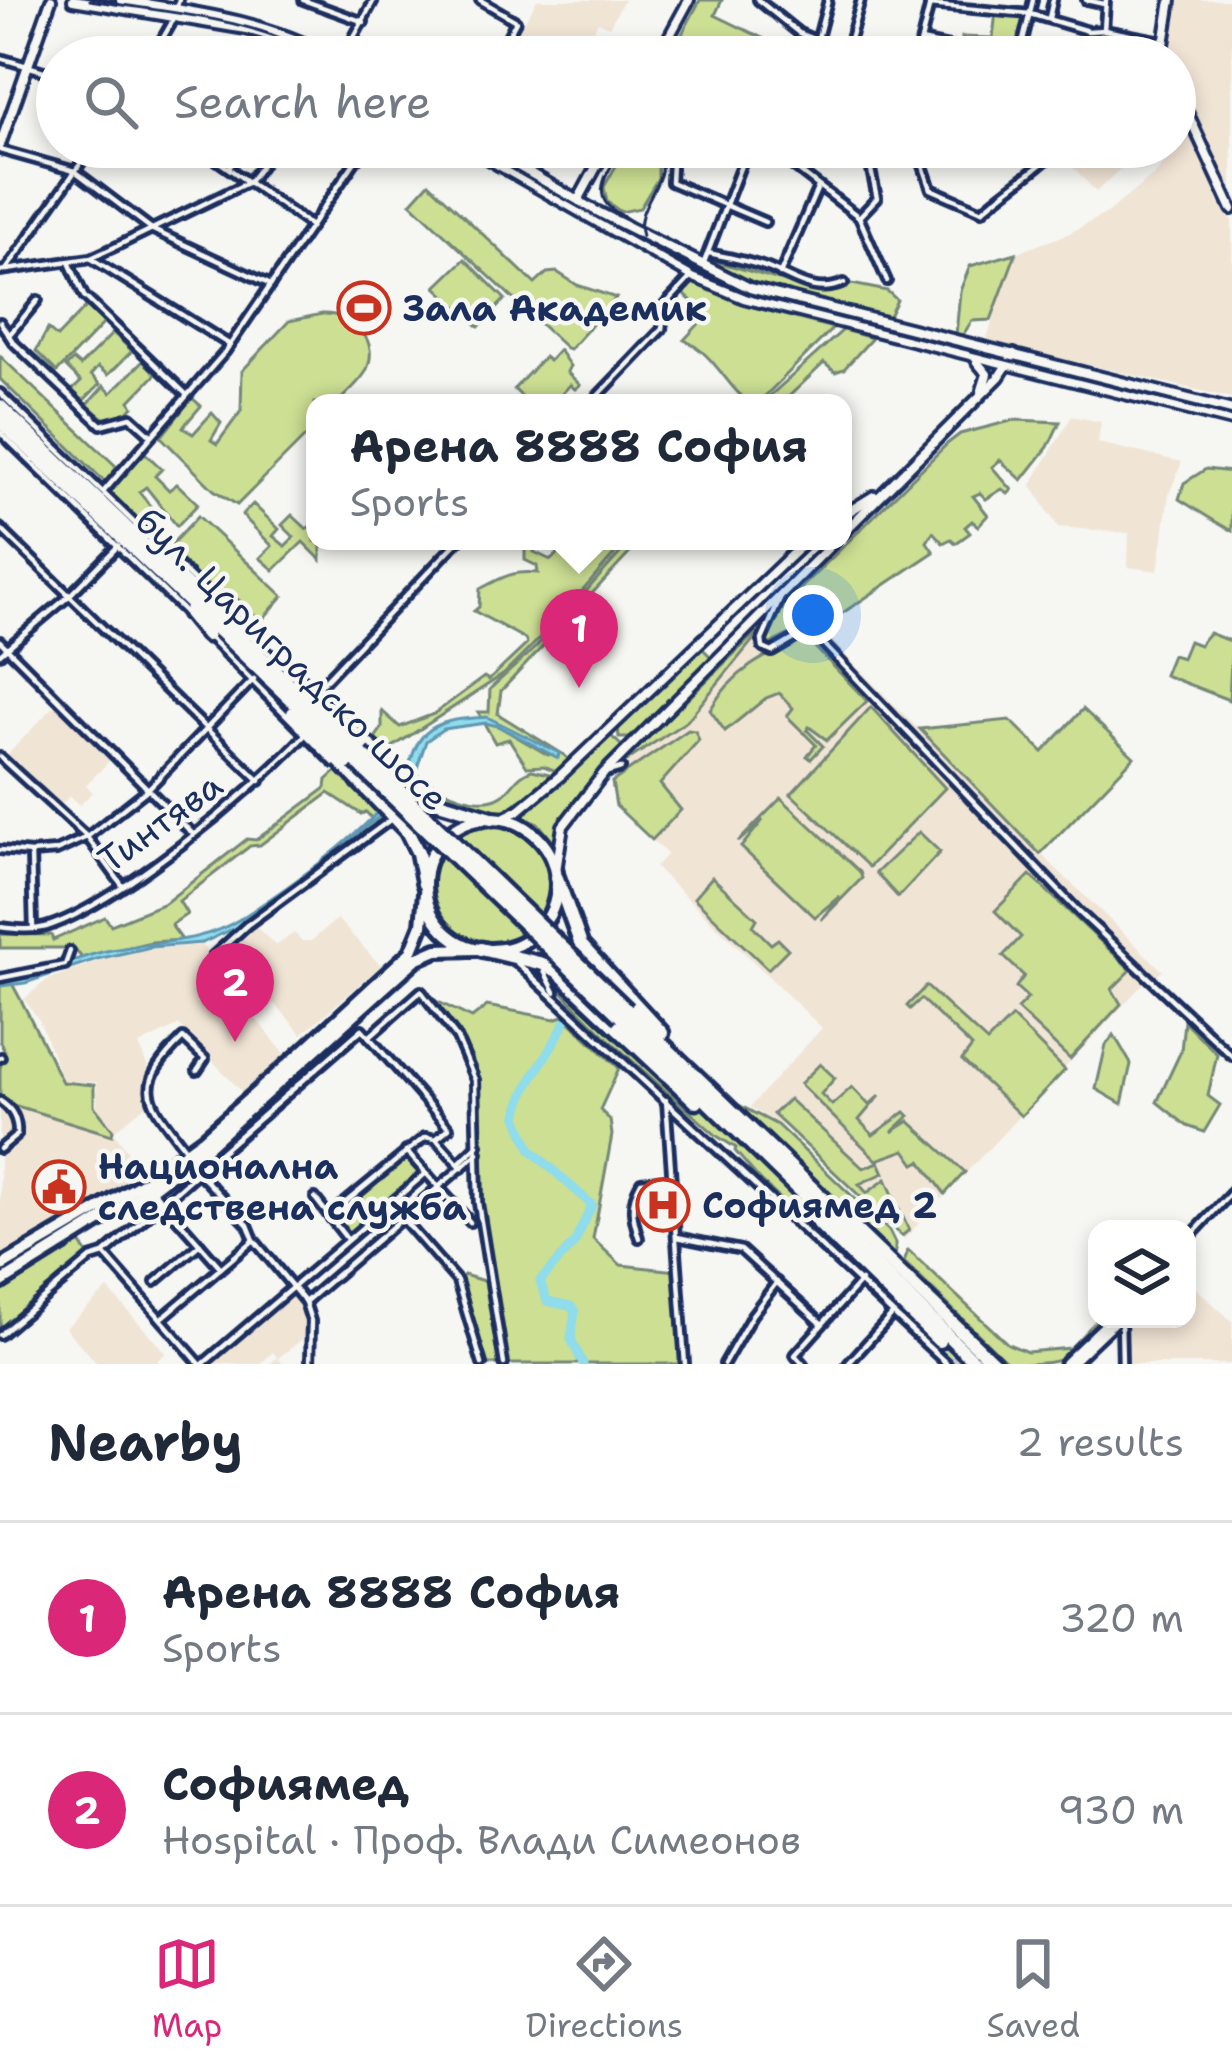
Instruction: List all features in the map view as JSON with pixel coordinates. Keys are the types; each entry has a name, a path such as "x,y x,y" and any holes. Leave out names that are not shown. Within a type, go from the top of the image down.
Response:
{"highway":[{"name":"бул. Цариградско шосе","path":"0,406 95,492 356,762 995,1364"},
{"name":"бул. Цариградско шосе","path":"1,425 274,678"},
{"path":"95,492 160,548"},
{"path":"176,591 207,635"},
{"path":"274,678 295,683 432,800 496,818"},
{"path":"356,762 414,843 424,889"},
{"path":"556,875 581,945 718,1087 751,1137"},
{"path":"479,949 557,971 710,1114 751,1137"},
{"name":"бул. Цариградско шосе","path":"751,1137 785,1177 977,1364"},
{"path":"785,1177 820,1225 939,1341"},
{"path":"1067,1364 1108,1328"}],"main road":[{"path":"39,36 51,0"},
{"path":"73,0 176,9 290,36"},
{"path":"669,36 688,0"},
{"path":"1163,36 1171,0"},
{"path":"176,9 270,36"},
{"path":"0,147 36,44"},
{"path":"1196,131 1232,209"},
{"path":"506,168 701,267 794,302 1232,410"},
{"path":"518,168 692,275 771,307 1232,421"},
{"path":"575,205 595,168"},
{"path":"852,524 1009,366 1014,354"},
{"path":"965,356 987,373 980,396"},
{"path":"852,509 890,485"},
{"path":"4,1265 148,1186 411,952 422,925 429,859 444,837 466,823 496,818 530,801 796,550"},
{"path":"0,1283 209,1145 416,959 437,950 515,945 543,925 554,905 563,826 636,739 826,550"},
{"path":"738,605 754,606 755,622"},
{"path":"618,721 613,732 618,741 636,739"},
{"path":"496,818 518,824 537,837 556,875"},
{"path":"424,889 439,926 460,943 479,949"}],"street":[{"path":"303,0 364,22"},
{"path":"356,36 374,0"},
{"path":"480,0 516,21 508,36"},
{"path":"758,0 806,36"},
{"path":"821,36 828,0"},
{"path":"851,36 861,0"},
{"path":"1024,36 1033,0"},
{"path":"1049,18 1053,0"},
{"path":"1086,0 1106,2 1104,30"},
{"path":"988,10 991,1"},
{"path":"922,36 930,2 1030,14 1088,31 1136,36"},
{"path":"162,36 176,9"},
{"path":"0,58 36,69"},
{"path":"0,147 36,159"},
{"path":"66,168 153,230 274,286"},
{"path":"3,270 77,168"},
{"path":"229,168 312,226"},
{"path":"3,270 91,258 249,182 259,168"},
{"path":"95,492 153,436 230,346 351,168"},
{"path":"672,168 671,182 765,222"},
{"path":"701,267 740,168"},
{"path":"796,168 859,217 887,281"},
{"path":"859,217 877,198 871,168"},
{"path":"924,168 931,189 982,211 1038,168"},
{"path":"780,274 818,187"},
{"path":"708,253 818,288 844,283"},
{"path":"91,258 230,346"},
{"path":"69,262 86,299 188,397"},
{"path":"600,394 662,328 665,305 692,275"},
{"path":"9,335 38,300"},
{"path":"0,322 101,425 131,417 153,436"},
{"name":"бул. Цариградско шосе","path":"0,393 95,492"},
{"name":"бул. Цариградско шосе","path":"1,425 254,679 304,736 329,759 356,762"},
{"path":"0,528 260,781"},
{"path":"0,654 118,547"},
{"name":"бул. Цариградско шосе","path":"160,548 277,661 316,689 332,713"},
{"path":"316,689 449,550"},
{"path":"778,601 761,640 763,648 772,652 806,632 818,637 1079,912 1232,1056"},
{"path":"0,641 192,832"},
{"path":"0,850 60,850 87,837 148,789 254,679"},
{"name":"Тинтява","path":"33,929 75,915 122,884 260,781 304,736"},
{"path":"0,757 87,837 122,884"},
{"path":"604,773 621,768"},
{"path":"213,956 247,925 394,816"},
{"path":"0,926 33,929 31,853"},
{"path":"543,925 543,964 562,1002"},
{"path":"0,977 65,964 70,951"},
{"path":"509,956 861,1281 943,1363"},
{"path":"369,1037 421,992 458,1038 467,1058 478,1095 478,1203 504,1364"},
{"path":"0,1335 92,1258 104,1254 362,1029 449,1128 436,1139"},
{"path":"187,1151 151,1104 152,1077 156,1065 183,1038 206,1059 197,1071"},
{"path":"666,1100 685,1364"},
{"path":"0,1101 18,1125 17,1135 0,1149"},
{"path":"329,1216 425,1138 436,1139 460,1166"},
{"path":"305,1302 478,1149"},
{"path":"406,1151 470,1222"},
{"path":"198,1172 248,1225 254,1240 305,1302 310,1364"},
{"path":"104,1254 202,1364 425,1174"},
{"path":"639,1238 631,1211 633,1196 641,1182 670,1179"},
{"path":"148,1186 221,1268"},
{"path":"1196,1230 1232,1192"},
{"path":"315,1198 347,1240"},
{"path":"1222,1202 1232,1207"},
{"path":"403,1219 457,1281 482,1364"},
{"path":"675,1237 732,1246 821,1323"},
{"path":"160,1318 254,1240"},
{"path":"155,1282 200,1244"},
{"path":"0,1251 4,1265"},
{"path":"803,1364 795,1355 861,1281"},
{"path":"724,1364 777,1282"},
{"path":"848,1364 894,1313"},
{"path":"1119,1328 1121,1364"}],"shaded area":[{"path":"537,0 624,0 609,27 598,22 590,36 516,36"},
{"path":"1176,0 1232,0 1232,196 1196,119 1196,36 1169,36"},
{"path":"1196,142 1232,220 1232,398 986,341 1016,253 1107,213 1160,168 1196,168"},
{"path":"1074,168 1121,168 1096,192"},
{"path":"1072,416 1101,422 1098,443 1182,462 1169,494 1158,571 1128,567 1129,533 1058,527 1031,485"},
{"path":"793,596 1040,853 1163,971 1143,984 904,1239 785,1128 750,1107 822,1028 655,867 667,854 616,806 614,797 612,780 619,766"},
{"path":"57,703 114,756 86,785 92,792 80,805 70,796 60,805 5,757"},
{"path":"337,919 381,966 302,1034 274,1003 255,1018 285,1054 242,1092 179,1025 139,1045 147,1066 149,1103 115,1130 97,1107 97,1082 63,1081 39,1020 24,999 47,980 100,960 142,950 201,945 215,959 255,926 276,946 294,933 302,941 311,941"},
{"name":"Национална следствена служба","path":"0,1101 117,1136 140,1170 78,1214 0,1258"},
{"path":"1196,1288 1232,1321 1232,1364 1127,1364 1125,1328 1196,1328"},
{"path":"108,1289 166,1353 153,1364 98,1364 65,1328"},
{"path":"291,1290 305,1307 309,1334 278,1358 283,1364 270,1364 277,1357 273,1352 260,1364 208,1364"}],"green space":[{"path":"700,0 722,0 715,15 758,36 681,36"},
{"path":"996,11 1030,14 1024,36 993,36"},
{"path":"615,168 658,168 658,178 640,208 621,212 607,202 604,187"},
{"path":"429,183 535,284 547,273 557,272 577,285 616,298 566,348 411,203"},
{"path":"1016,253 991,320 972,321 962,336 956,335 960,291 970,266"},
{"path":"465,259 505,299 479,327 436,287"},
{"path":"709,259 812,290 839,289 847,283 887,291 897,300 888,318 774,291 707,264"},
{"path":"692,282 750,306 833,328 767,394 740,394 703,352 684,340 708,314 682,293"},
{"path":"87,306 104,323 57,372 36,351 48,329 57,337"},
{"path":"322,314 344,318 367,340 370,361 346,394 306,394 306,436 237,505 214,490 161,437 192,398 201,406 183,427 193,434 212,413 221,423 211,440 217,444 241,411 242,371 289,321"},
{"path":"843,330 872,338 844,369 835,372 824,363 791,394 772,394"},
{"path":"113,333 132,351 108,375 98,367 91,375 100,384 82,402 71,391 81,382 66,367 73,360 80,366"},
{"path":"559,350 570,366 567,372 580,385 575,389 570,385 562,394 519,394 514,389 544,357 549,361"},
{"path":"0,356 118,468 105,482 0,379"},
{"path":"143,361 156,374 130,401 133,406 124,416 105,419 86,406 104,386 111,393"},
{"path":"1015,420 1060,422 1048,447 1022,480 1000,460 992,467 1012,490 1008,494 1002,489 986,499 980,493 973,496 988,515 978,526 972,521 965,527 970,533 956,543 951,539 943,543 933,532 927,542 934,552 820,628 810,624 768,645 767,637 782,607 840,550 852,550 852,538 960,434"},
{"path":"145,453 162,469 155,476 169,490 177,484 198,504 177,526 146,487 139,492 158,515 146,526 109,491"},
{"path":"1206,469 1232,472 1232,531 1179,499 1184,483"},
{"path":"253,504 279,529 273,536 285,546 294,537 282,525 292,515 306,528 306,545 303,542 274,570 260,558 272,546 242,515"},
{"path":"198,516 283,596 261,621 228,590 220,597 168,548"},
{"path":"525,550 551,560 562,550 618,550 504,674 385,752 373,741 382,728 382,711 400,727 434,714 484,677 489,680 527,644 474,611 479,607 480,589 508,575 538,573 537,566 525,560"},
{"path":"623,550 633,550 501,691 498,714 564,755 569,760 558,772 544,766 527,767 509,739 495,743 484,723 548,755 559,753 478,712 489,712 490,689 537,646"},
{"path":"771,618 687,721 619,766"},
{"path":"1209,633 1232,642 1229,700 1164,675 1172,655 1182,658 1189,641 1199,645"},
{"path":"805,637 867,701 827,740 809,727 823,746 811,759 807,756 816,745 787,716 793,708 779,693 725,731 710,710 729,684 763,658"},
{"path":"702,648 712,658 631,738 619,738 618,727"},
{"path":"871,707 945,788 869,867 791,794"},
{"path":"1083,709 1134,757 1040,854 920,729 1010,720 1043,752"},
{"path":"688,730 695,731 699,740 660,784 681,810 652,840 616,806 612,782"},
{"path":"610,735 623,747 559,831 555,844 538,823 519,814"},
{"path":"338,770 386,816 376,823 366,812 361,814 329,793 179,901 187,914 171,925 182,940 82,958 74,948 0,948 0,934 51,935 53,940 105,917 111,925 165,903 247,839 256,840 326,788 327,780"},
{"path":"532,770 554,775 507,810 461,805 421,784 426,779 473,800 493,799"},
{"path":"781,798 862,878 821,920 840,896 815,917 741,847 763,820 738,842"},
{"path":"491,824 514,828 534,841 547,861 551,884 547,907 534,927 514,940 491,944 468,940 448,927 435,907 431,884 435,861 448,841 468,828"},
{"path":"919,832 940,852 898,897 876,873"},
{"path":"1030,875 1131,970 1112,989 1121,1004 1070,1059 1017,1009 1028,998 1016,987 1024,976 1003,956 1021,937 995,911"},
{"path":"712,877 757,919 753,926 771,944 778,939 788,949 768,969 694,898"},
{"path":"546,967 722,1127 781,1183 819,1228 968,1364 955,1364 760,1180 736,1148 622,1052 554,982"},
{"path":"0,981 11,982 62,1082 94,1085 94,1106 112,1135 0,1101 5,1052 0,1042"},
{"path":"926,986 987,1042 1012,1017 1065,1070 1021,1116 962,1060 972,1047 921,999 910,1009 907,1006"},
{"path":"430,998 472,1018 487,1006 555,1019 563,1016 619,1068 600,1110 610,1120 612,1135 593,1239 621,1265 678,1271 685,1364 482,1364 457,1281 464,1275 490,1283 478,1203 478,1095 457,1038"},
{"path":"1184,1021 1217,1054 1208,1096 1220,1105 1204,1132 1187,1126 1157,1102 1181,1051"},
{"path":"1114,1035 1131,1064 1122,1104 1096,1089 1106,1045"},
{"path":"820,1064 835,1078 821,1094 832,1105 852,1087 869,1105 880,1095 859,1120 873,1135 905,1112 909,1116 892,1132 909,1121 965,1172 945,1194 921,1161 915,1164 905,1150 877,1160 800,1084"},
{"path":"789,1099 863,1168 879,1162 884,1173 859,1184 867,1193 886,1179 894,1197 884,1205 890,1213 898,1207 909,1230 902,1236 773,1114"},
{"path":"737,1104 777,1125 889,1231 895,1257"},
{"path":"406,1151 425,1174 347,1239 329,1216"},
{"path":"77,1239 91,1258 0,1335 0,1289"},
{"path":"908,1250 1008,1344 1027,1352 1070,1348 1089,1328 1100,1328 1056,1361 1009,1364 904,1262"}],"water":[{"path":"487,717 559,753 558,758 486,723 443,729 426,741 415,774 384,813 329,856 397,790 421,739 439,724"},
{"path":"316,866 239,926 202,943 151,947 0,986 0,980 98,953 224,928"}],"waterway":[{"path":"565,1022 531,1081 517,1117 531,1150 592,1205 575,1242 540,1281 547,1301 575,1311 571,1339 583,1364"}],"tunnel":[{"path":"939,1341 965,1364"}],"tram line":[{"path":"90,0 179,13 274,36"},
{"path":"510,168 695,273 753,296 1232,417"},
{"path":"611,168 603,196 632,222"},
{"path":"642,236 643,212 662,168"}],"place":[{"name":"Зала Академик","path":"364,308"},
{"name":"Арена 8888 София","path":"579,688"},
{"name":"Софиямед","path":"235,1042"},
{"name":"Национална следствена служба","path":"59,1187"},
{"name":"Софиямед 2","path":"663,1205"}]}
